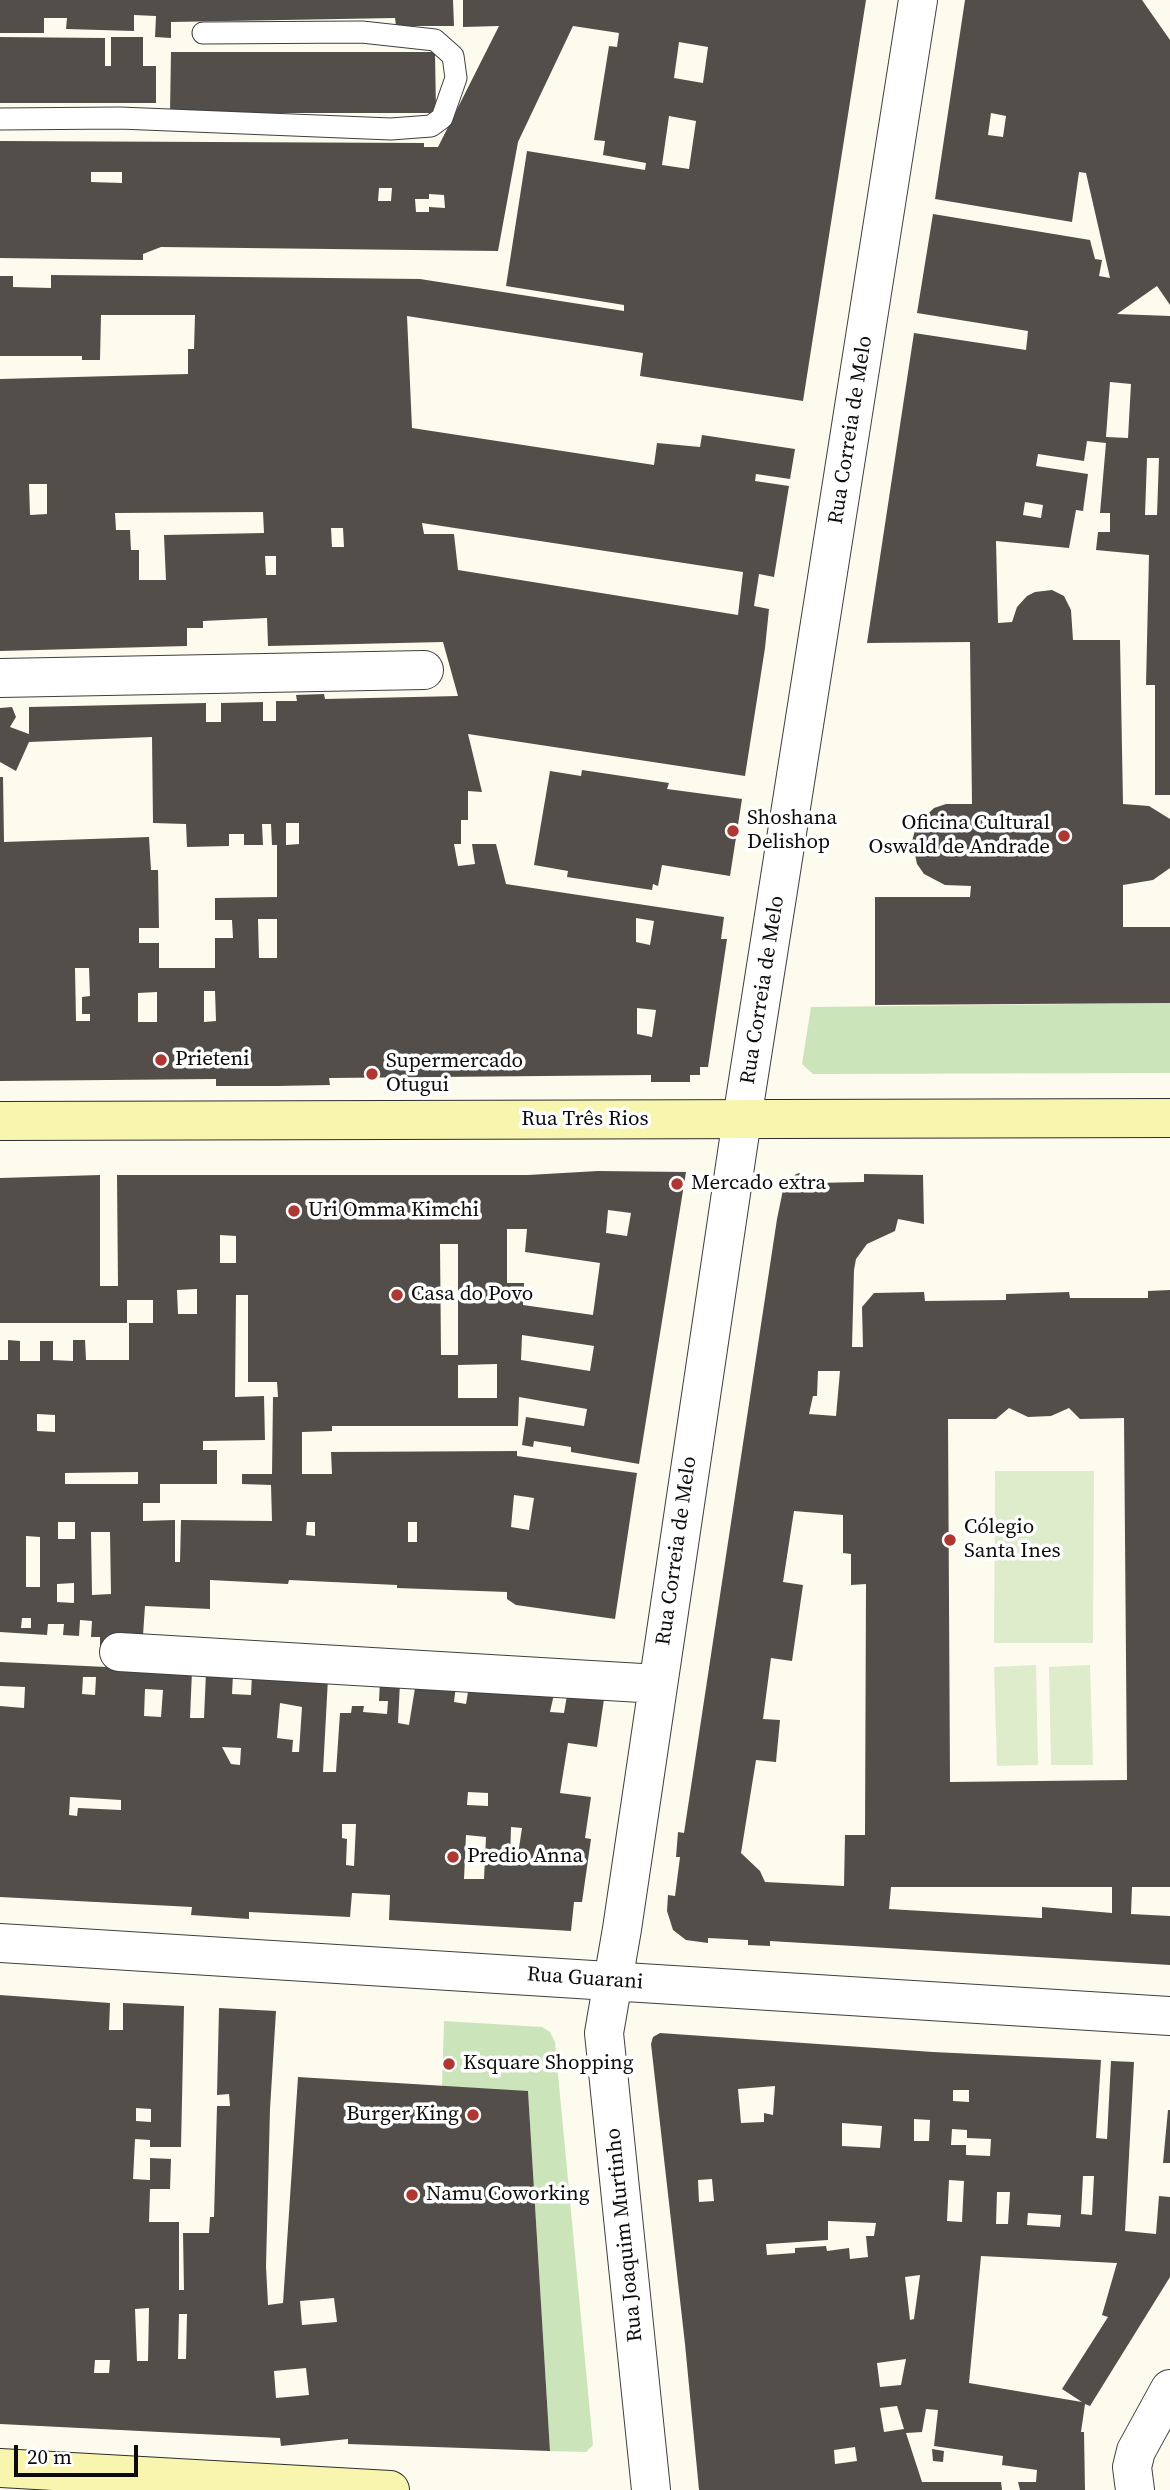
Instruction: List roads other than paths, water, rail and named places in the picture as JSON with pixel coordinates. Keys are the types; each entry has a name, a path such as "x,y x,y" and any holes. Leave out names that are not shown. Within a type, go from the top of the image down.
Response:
{"street":[{"name":"Rua Correia de Melo","path":"614,1981 742,1119 918,0"},
{"path":"0,678 424,670"},
{"name":"Rua Três Rios","path":"0,1121 1170,1118"},
{"path":"119,1652 658,1684"},
{"name":"Rua Guarani","path":"0,1943 1170,2016"},
{"name":"Rua Joaquim Murtinho","path":"614,1981 604,2033 651,2490"},
{"path":"1135,2490 1132,2467 1136,2451 1170,2389"},
{"path":"0,2468 390,2490"}],"lane":[{"path":"0,119 120,118 391,129 431,126 442,118 456,78 453,56 435,40 362,32 203,33"}],"place":[{"name":"Shoshana Delishop","path":"733,831"},
{"name":"Oficina Cultural Oswald de Andrade","path":"1064,836"},
{"name":"Prieteni","path":"161,1060"},
{"name":"Supermercado Otugui","path":"372,1074"},
{"name":"Mercado extra","path":"677,1184"},
{"name":"Uri Omma Kimchi","path":"294,1211"},
{"name":"Casa do Povo","path":"397,1295"},
{"name":"Cólegio Santa Ines","path":"950,1540"},
{"name":"Predio Anna","path":"453,1857"},
{"name":"Ksquare Shopping","path":"449,2064"},
{"name":"Burger King","path":"473,2115"},
{"name":"Namu Coworking","path":"412,2195"}]}
